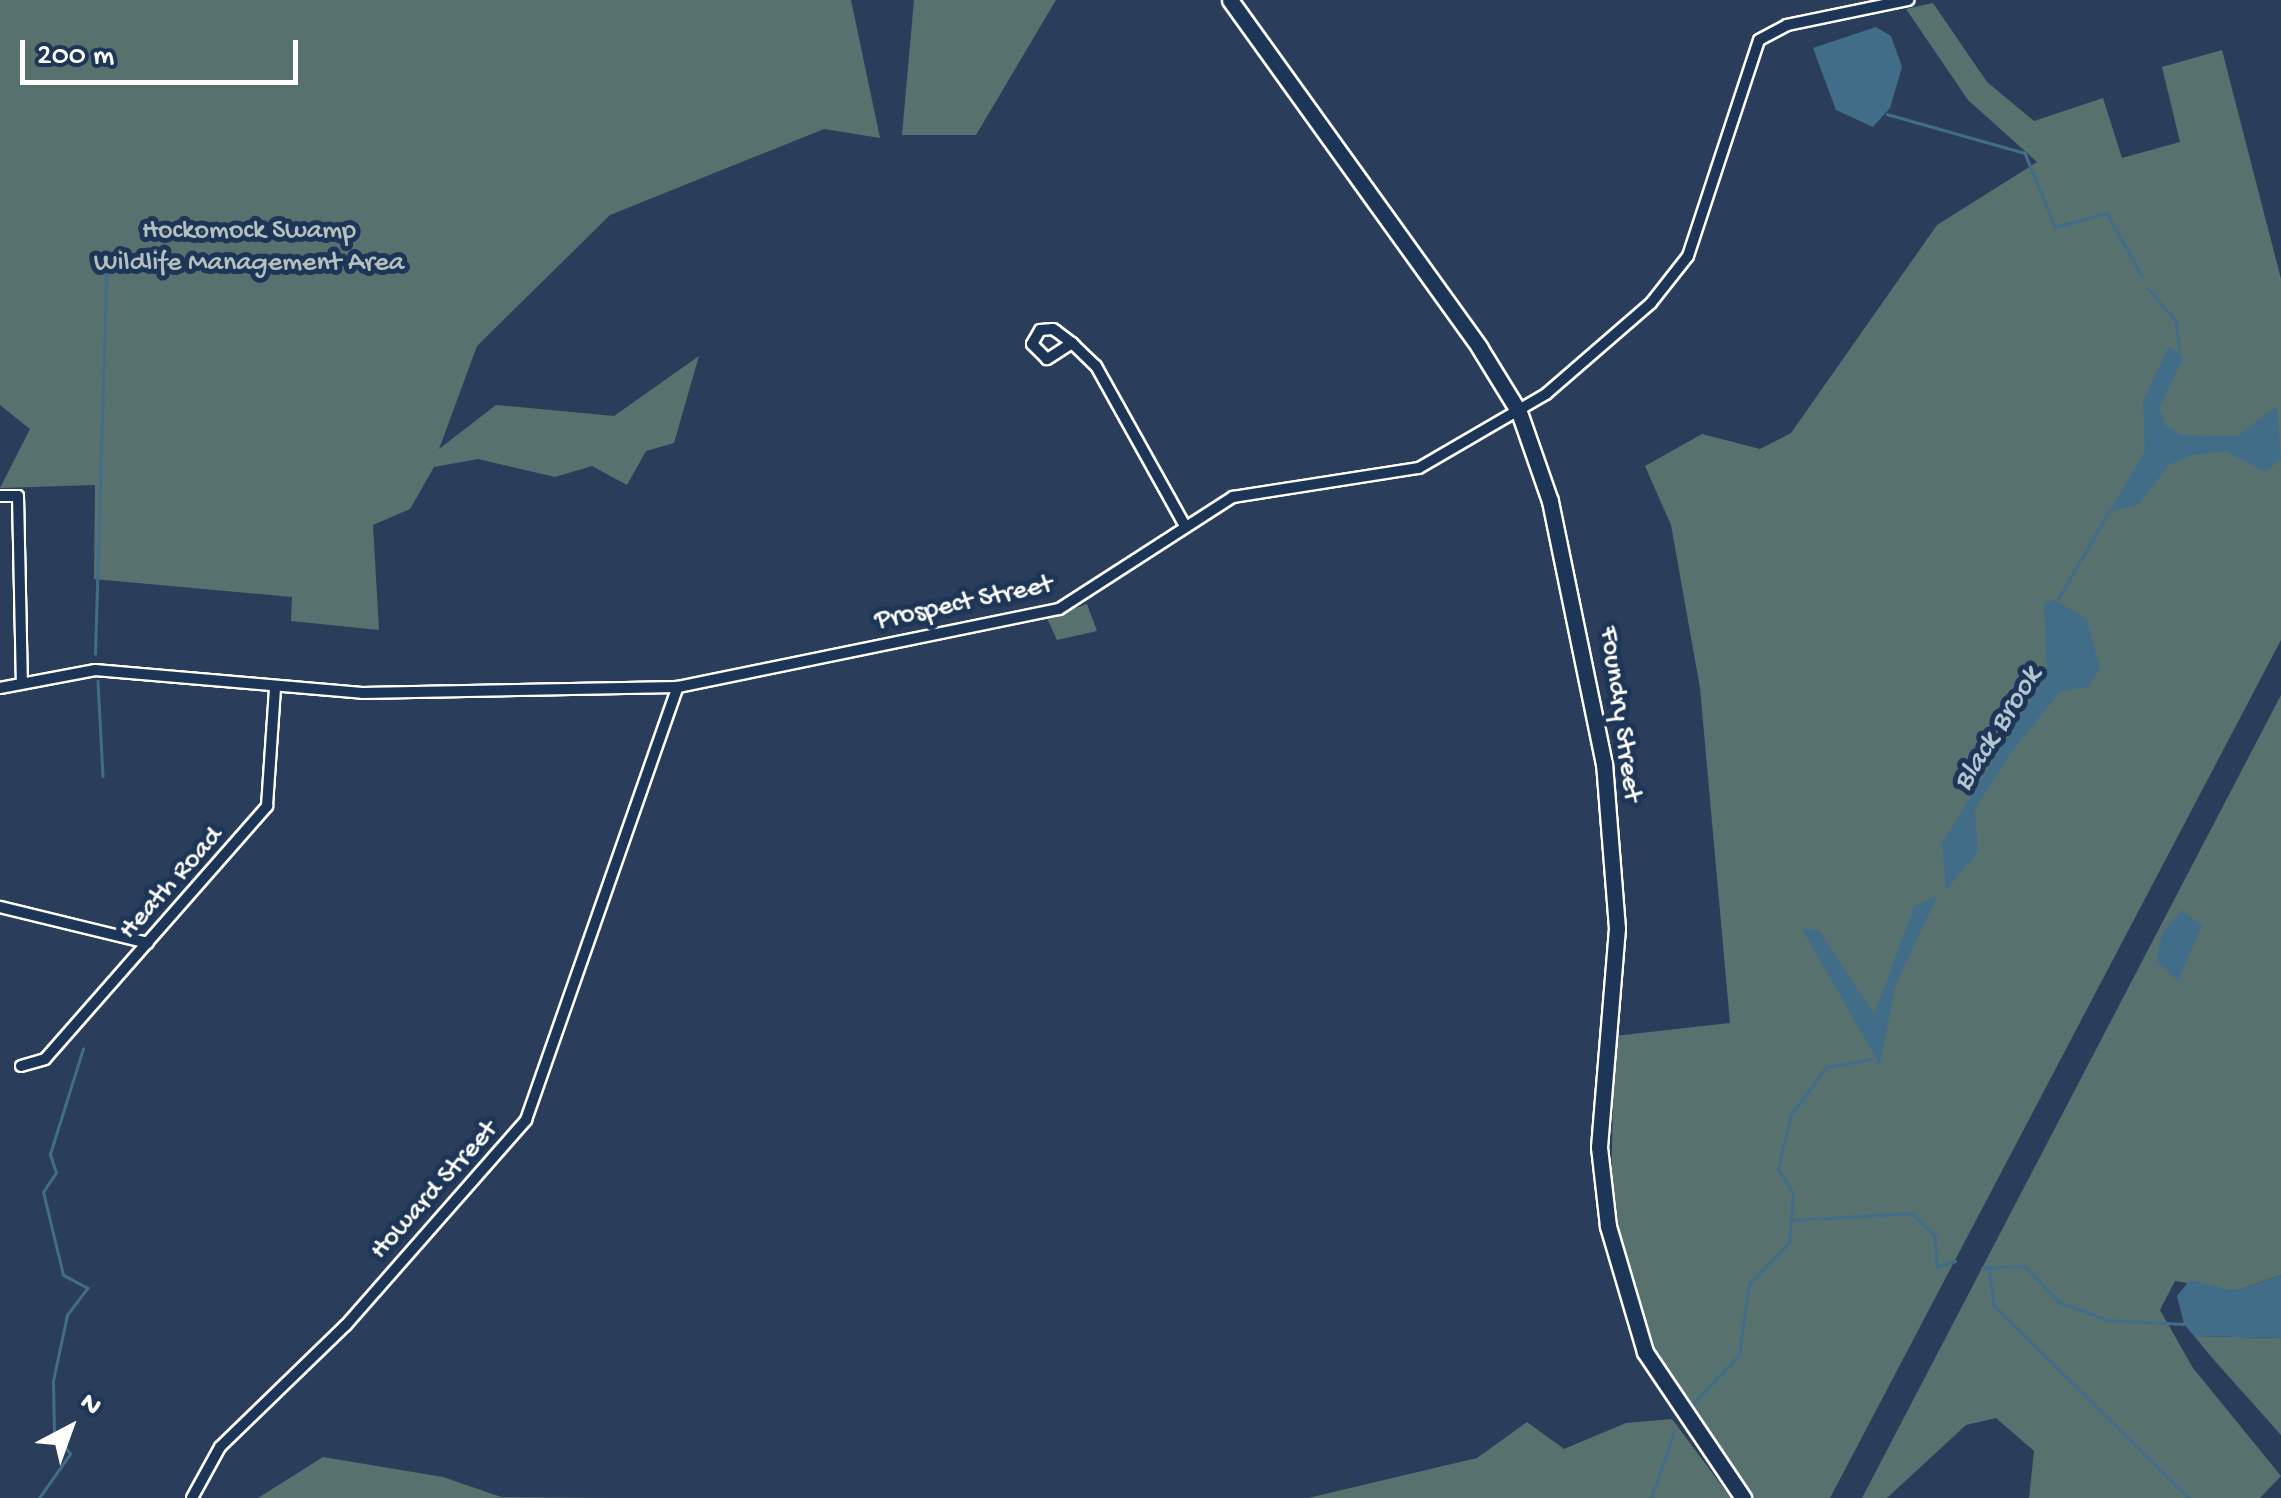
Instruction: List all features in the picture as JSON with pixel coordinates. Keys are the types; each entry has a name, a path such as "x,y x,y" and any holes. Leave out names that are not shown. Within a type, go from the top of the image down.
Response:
{"main road":[{"name":"Foundry Street","path":"1230,0 1519,412 1586,646 1604,764 1617,928 1599,1147 1608,1226 1645,1352 1743,1498"}],"street":[{"name":"Prospect Street","path":"0,688 94,670 274,688 678,688 1052,611 1184,524 1260,488 1418,468 1519,412 1680,268 1707,213 1744,65 1759,40 1788,24 1908,0"},
{"path":"1072,343 1108,381 1184,524"},
{"path":"0,496 18,496 22,684"},
{"name":"Heath Road","path":"20,1066 45,1059 267,806 274,688"},
{"name":"Howard Street","path":"192,1498 220,1447 346,1326 526,1120 678,688"},
{"path":"0,907 148,943"}],"green space":[{"name":"Hockomock Swamp Wildlife Management Area","path":"0,0 851,0 880,138 824,129 610,215 477,346 439,449 496,405 614,416 699,356 674,443 646,451 627,485 592,466 555,477 478,459 434,467 410,509 373,525 379,630 291,621 292,597 94,579 95,485 0,488 30,429 0,405"},
{"path":"914,0 1056,0 976,135 902,135"},
{"path":"1933,3 1987,82 2034,121 2103,98 2122,158 2180,142 2162,67 2222,50 2281,279 2281,640 1830,1498 1750,1498 1651,1348 1611,1201 1614,1036 1730,1023 1700,688 1671,525 1645,466 1702,434 1760,449 1791,433 1937,225 2037,162 1968,100 1906,9"},
{"path":"1087,604 1097,631 1057,640 1047,618"},
{"path":"2281,695 2281,1275 2236,1291 2175,1281 2160,1310 2193,1368 2281,1476 2260,1498 2029,1498 2034,1451 1996,1418 1966,1425 1887,1498 1862,1498"},
{"path":"2194,1336 2281,1338 2281,1435 2214,1360"},
{"path":"1672,1419 1731,1498 1308,1498 1477,1458 1527,1422 1564,1449 1626,1423"},
{"path":"323,1457 443,1477 501,1497 609,1498 258,1498"}],"water":[{"path":"1876,27 1891,36 1902,67 1890,108 1873,127 1836,110 1813,48"},
{"path":"2169,346 2183,358 2160,407 2165,425 2181,435 2237,436 2277,406 2281,459 2265,472 2225,451 2190,456 2169,465 2139,504 2109,512 2145,451 2143,401"},
{"path":"2053,599 2087,619 2100,669 2088,687 2061,691 2012,751 1975,809 1978,852 1946,890 1942,843 2047,674 2044,605"},
{"path":"1938,895 1895,986 1880,1065 1802,929 1819,930 1874,1014 1914,907"},
{"path":"2182,910 2202,926 2178,981 2156,961 2162,933"},
{"path":"2281,1275 2281,1338 2194,1336 2184,1324 2177,1296 2190,1280 2236,1291"}],"waterway":[{"path":"1887,114 2025,153 2055,227 2107,213 2142,276"},
{"path":"95,654 107,258"},
{"path":"2148,288 2176,321 2180,354"},
{"name":"Black Brook","path":"2058,599 2109,511"},
{"path":"98,681 103,776"},
{"path":"39,1498 70,1454 54,1433 53,1381 67,1315 87,1288 63,1275 43,1192 56,1173 50,1154 83,1049"},
{"name":"Black Brook","path":"1689,1408 1739,1355 1749,1284 1789,1243 1793,1194 1778,1169 1791,1115 1826,1067 1871,1059"},
{"path":"1792,1220 1912,1213 1935,1236 1937,1267 1955,1261"},
{"path":"1982,1268 2025,1266 2059,1302 2108,1320 2185,1324"},
{"path":"1989,1268 1994,1305 2189,1498"},
{"name":"Black Brook","path":"1651,1498 1674,1432"}]}
